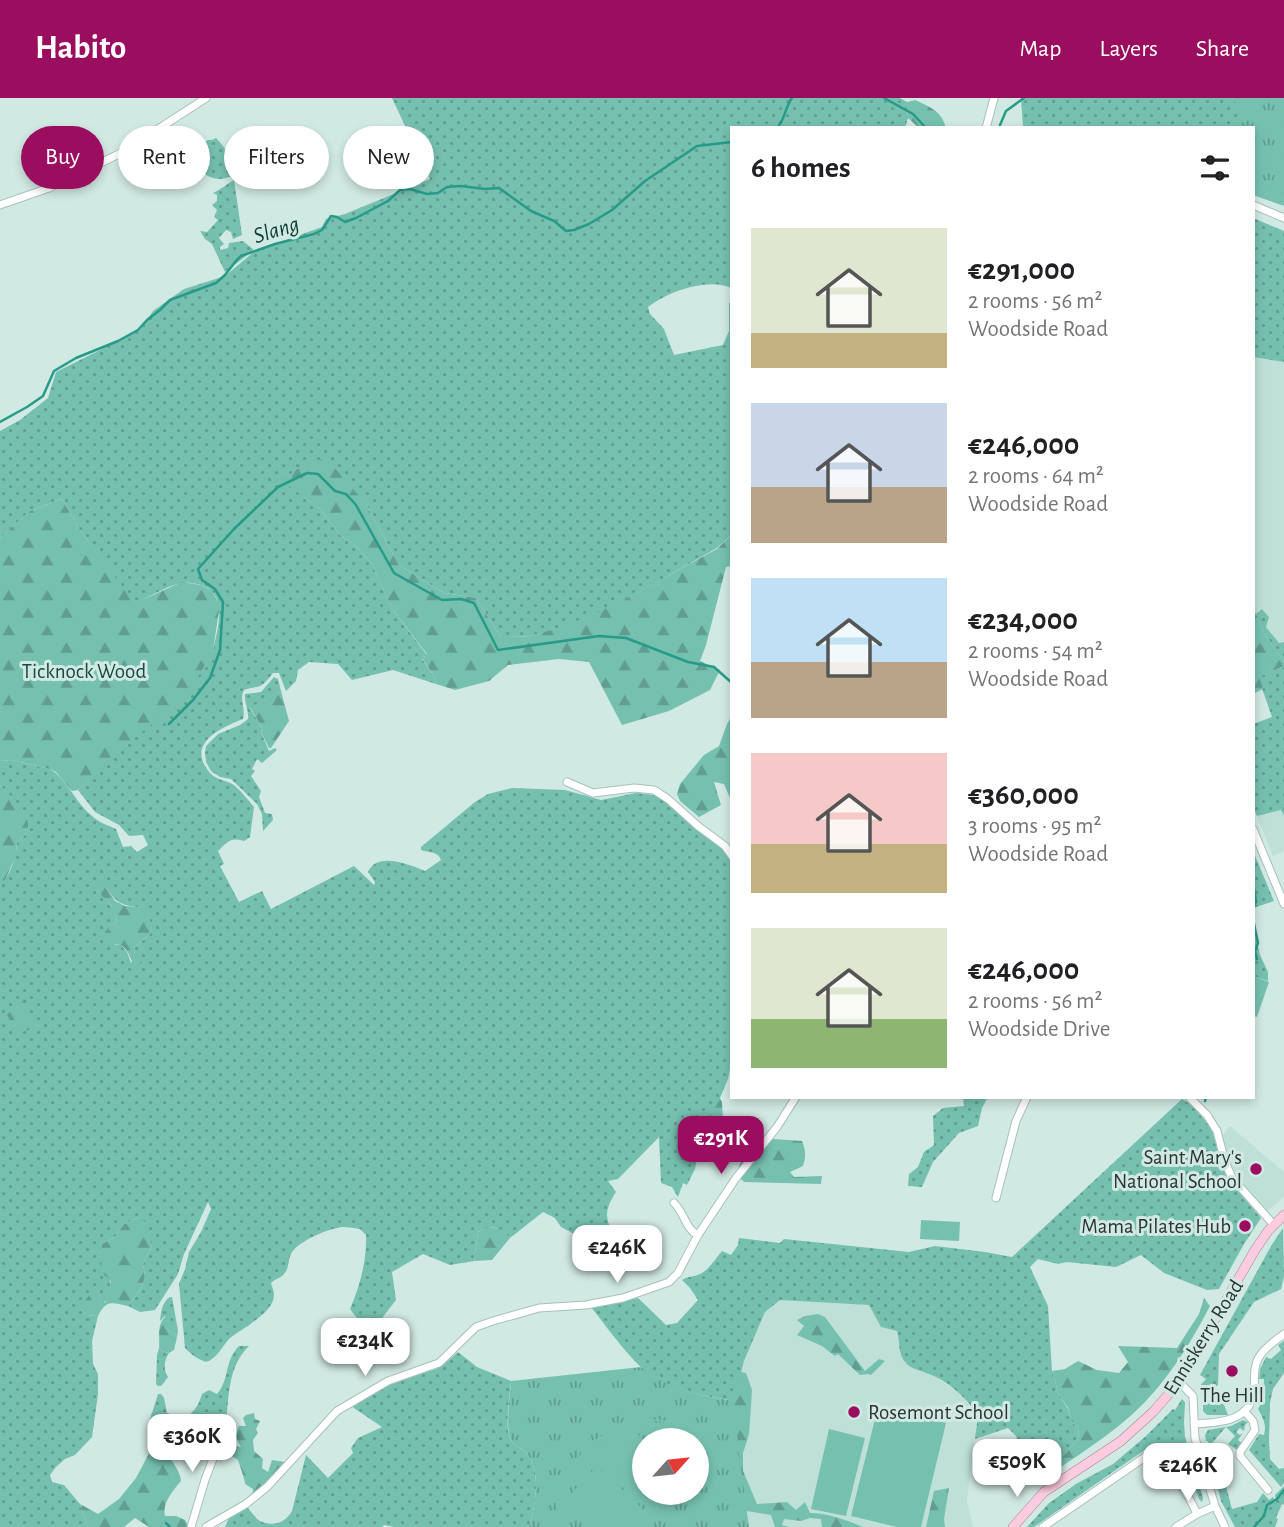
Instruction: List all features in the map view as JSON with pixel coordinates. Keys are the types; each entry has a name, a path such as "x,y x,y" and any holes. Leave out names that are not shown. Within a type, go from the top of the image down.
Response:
{"main road":[{"name":"Enniskerry Road","path":"1013,1527 1030,1506 1050,1488 1107,1450 1153,1412 1179,1381 1255,1250 1284,1215"}],"street":[{"path":"0,205 49,188 121,153 206,98"},
{"path":"987,126 995,98"},
{"path":"1255,206 1284,218"},
{"path":"567,782 593,793 634,788 654,790 725,846 730,853"},
{"path":"1255,834 1284,904"},
{"path":"206,1527 246,1504 267,1487 337,1411 388,1381 439,1363 477,1327 539,1308 586,1305 623,1298 664,1284 678,1273 698,1235 736,1178 785,1116 795,1099"},
{"path":"996,1198 1016,1121 1026,1099"},
{"path":"1191,1099 1208,1115 1217,1131 1232,1178 1274,1225"},
{"path":"674,1203 681,1209 691,1231 698,1235"},
{"path":"1194,1424 1229,1421 1244,1411 1253,1395 1253,1374 1259,1357 1268,1345 1284,1334"},
{"path":"1179,1381 1193,1396 1195,1438 1215,1506 1225,1527"},
{"path":"1244,1411 1253,1422 1255,1430 1240,1456 1268,1490"},
{"path":"191,1527 223,1432"},
{"path":"1043,1527 1151,1453 1162,1458 1190,1498 1197,1514"},
{"path":"1176,1527 1215,1506"}],"shaded area":[{"path":"1284,299 1284,663 1255,624 1255,301"},
{"path":"1282,810 1284,851 1273,856 1257,816"},
{"name":"Saint Mary's National School","path":"1230,1126 1284,1172 1284,1197 1267,1212 1232,1171 1222,1136"},
{"name":"Rosemont School","path":"780,1300 869,1305 881,1327 897,1331 901,1355 916,1370 932,1374 963,1396 977,1418 967,1500 973,1527 749,1527 734,1401 744,1361 765,1312"}],"green space":[{"path":"392,98 900,98 907,102 906,126 730,126 730,288 700,285 677,291 648,307 650,314 664,329 674,355 723,345 729,331 730,303 730,536 717,548 625,600 577,622 528,636 501,637 476,598 444,593 399,565 366,504 282,480 321,510 340,535 356,546 372,564 392,609 427,655 422,659 434,676 436,684 393,670 352,680 338,664 309,662 298,670 296,681 286,691 279,673 273,673 260,686 244,690 243,719 216,732 203,746 201,754 210,773 235,786 254,807 250,837 244,841 230,841 221,848 218,851 224,864 220,866 239,902 262,891 271,909 354,866 374,885 375,882 368,872 379,862 394,861 425,871 441,860 435,854 421,850 421,847 488,794 512,788 565,790 601,800 636,793 661,798 720,846 730,858 728,1079 699,1147 695,1169 687,1185 683,1183 678,1197 672,1187 661,1183 659,1137 618,1179 608,1181 616,1192 608,1207 609,1225 623,1244 616,1265 587,1241 561,1227 555,1218 543,1212 510,1238 496,1228 478,1232 474,1261 450,1265 423,1254 392,1272 396,1300 376,1326 367,1325 350,1309 362,1273 366,1235 360,1229 337,1228 314,1236 294,1249 286,1272 271,1283 274,1295 269,1308 230,1338 213,1358 203,1361 185,1348 179,1284 189,1252 211,1209 208,1202 184,1254 178,1274 155,1310 140,1312 128,1306 142,1287 143,1264 152,1246 139,1217 124,1224 115,1237 102,1244 101,1254 110,1283 104,1303 99,1294 81,1310 87,1315 98,1316 92,1341 93,1364 98,1374 98,1394 92,1437 50,1475 52,1482 64,1485 80,1504 88,1527 0,1527 0,885 10,871 17,843 26,833 28,824 18,806 0,785 0,761 11,760 50,769 62,779 91,815 116,829 123,847 131,846 137,852 148,845 143,835 129,836 119,825 95,812 78,790 213,650 219,611 214,594 207,588 189,583 171,586 135,604 79,529 62,499 30,511 0,538 0,431 20,420 48,398 56,372 140,330 153,311 184,289 225,276 255,251 322,227 326,219 406,189 434,189 434,126 405,126","holes":["107,888 120,903 139,907 152,928 150,934 134,948 135,954 131,963 121,945 115,945 113,926 117,922 116,917 110,904 97,890"]},
{"path":"1021,98 1233,98 1244,117 1231,126 1023,126"},
{"path":"1233,98 1284,98 1284,206 1255,196 1255,126 1231,126 1243,117"},
{"path":"915,100 930,107 945,126 917,126 908,118 907,102"},
{"path":"216,138 224,148 224,178 210,177 212,140"},
{"path":"224,186 224,189 235,189 242,235 233,239 231,232 226,230 219,238 224,244 220,250 228,248 229,243 243,241 254,250 225,272 212,244 200,231 207,232 218,220 214,217 217,210 212,205 217,201 217,195 213,193"},
{"path":"1255,219 1284,231 1284,362 1255,357"},
{"path":"326,458 366,504 399,565 444,593 476,598 501,637 528,636 578,621 717,549 730,536 730,566 726,567 700,661 720,670 710,690 669,711 622,725 589,662 559,659 508,665 489,681 455,690 436,684 422,658 427,654 392,609 372,564 356,546 340,535 321,510 281,480 305,464"},
{"name":"Ticknock Wood","path":"62,499 79,529 135,603 182,582 201,585 212,591 220,605 213,650 188,695 113,755 78,790 72,791 56,772 50,769 11,760 0,761 0,538 30,511"},
{"path":"1262,609 1269,617 1266,627 1279,643 1284,642 1284,662 1263,631 1256,614"},
{"path":"1255,613 1263,631 1284,662 1284,666 1259,677 1263,689 1255,693"},
{"path":"1284,666 1284,816 1281,810 1257,816 1255,812 1255,723 1272,717 1258,677"},
{"path":"274,677 278,679 281,691 250,708 263,730 261,732 269,751 275,748 277,750 262,763 257,759 252,769 255,771 251,776 261,791 259,797 265,813 272,814 273,820 263,831 262,814 257,804 231,779 220,777 211,771 205,753 206,746 218,734 248,719 245,694 261,692"},
{"path":"281,691 289,721 269,748 261,732 263,730 250,707"},
{"path":"730,719 730,798 724,784 714,782 721,805 699,817 680,801 677,794 680,784 704,755 719,746"},
{"path":"0,785 19,805 26,817 28,829 17,843 16,856 0,885"},
{"path":"1255,856 1274,901 1255,907"},
{"path":"98,881 107,888 115,901 125,906 139,907 149,916 152,928 150,934 134,948 135,954 142,962 136,968 125,949 120,945 108,944 103,935 117,922 111,905 97,890"},
{"path":"1255,933 1260,955 1268,972 1268,981 1255,977"},
{"path":"1255,977 1269,982 1255,1016"},
{"path":"21,999 26,1000 30,1017 39,1021 40,1027 19,1032 7,1015"},
{"path":"719,1097 722,1102 723,1121 716,1124 714,1134 717,1138 747,1149 754,1148 739,1169 743,1156 704,1134"},
{"path":"963,1099 987,1099 978,1126 959,1133 933,1162 922,1187 908,1186 909,1174 918,1167 924,1152 934,1145 933,1116 943,1108 964,1106"},
{"path":"1182,1099 1192,1105 1212,1129 1227,1178 1261,1218 1219,1289 1207,1290 1164,1273 1141,1255 1116,1267 1067,1262 1058,1264 1038,1259 1030,1267 1048,1306 1052,1371 1059,1395 1072,1422 1079,1429 1078,1439 1061,1459 1051,1463 1032,1468 1016,1436 1008,1428 975,1439 977,1417 970,1404 943,1381 908,1365 901,1355 897,1331 881,1327 869,1305 780,1300 765,1312 744,1361 734,1401 684,1391 656,1379 630,1356 591,1307 638,1298 666,1325 677,1323 698,1300 682,1280 703,1272 722,1251 731,1255 739,1238 780,1243 784,1239 909,1252 935,1246 1012,1257"},
{"path":"773,1139 802,1141 805,1154 803,1166 790,1172 794,1177 822,1176 821,1184 744,1182 740,1178"},
{"path":"139,1217 145,1222 152,1246 143,1264 144,1282 139,1291 128,1306 107,1305 98,1316 87,1315 81,1310 77,1312 95,1291 105,1303 111,1281 101,1272 102,1244 115,1237 124,1224"},
{"path":"921,1220 960,1222 959,1241 920,1239"},
{"path":"488,1227 500,1229 510,1238 492,1260 474,1261 478,1232"},
{"path":"1283,1228 1284,1276 1281,1289 1254,1302 1219,1354 1218,1385 1206,1396 1213,1404 1221,1397 1228,1415 1207,1415 1203,1411 1203,1392 1199,1387 1206,1379 1200,1375"},
{"path":"170,1297 177,1337 168,1329 165,1316 160,1321 161,1311"},
{"path":"1204,1298 1210,1306 1201,1323 1170,1372 1145,1402 1088,1448 1041,1481 1037,1478 1032,1468 1061,1459 1078,1439 1079,1429 1072,1422 1068,1408 1059,1395 1052,1371 1065,1369 1078,1361 1097,1370 1119,1373 1128,1362 1118,1346 1177,1348 1199,1314"},
{"path":"818,1314 825,1317 865,1371 879,1359 885,1361 871,1375 860,1375 838,1354 835,1356 822,1346 797,1335 804,1326 797,1320"},
{"path":"168,1315 171,1318 168,1329 177,1337 174,1350 169,1353 159,1348 160,1325"},
{"path":"1284,1341 1284,1373 1273,1389 1269,1441 1270,1459 1279,1469 1284,1468 1284,1483 1281,1487 1249,1450 1259,1434 1264,1435 1265,1431 1258,1409 1262,1402 1258,1398 1263,1399 1264,1379 1259,1379 1260,1369 1266,1357 1271,1359 1281,1350 1278,1345"},
{"path":"239,1346 249,1346 233,1372 226,1423 212,1420 168,1427 151,1424 150,1419 158,1394 164,1398 167,1413 184,1418 196,1408 202,1394 209,1390 217,1394 224,1382 231,1358"},
{"path":"159,1348 169,1353 165,1365 168,1377 161,1386 156,1384"},
{"path":"458,1352 477,1367 511,1381 509,1435 512,1442 532,1461 536,1479 529,1527 225,1527 229,1518 247,1507 258,1520 265,1523 274,1524 286,1518 292,1511 306,1455 328,1478 353,1453 351,1448 358,1438 382,1427 351,1406 396,1381 436,1369"},
{"path":"641,1367 674,1387 734,1401 749,1527 529,1527 536,1479 532,1461 512,1442 509,1435 511,1381"},
{"path":"741,1372 746,1373 752,1390 743,1471 757,1504 787,1502 796,1510 805,1502 810,1513 837,1517 863,1527 822,1527 821,1519 810,1518 801,1521 784,1519 782,1525 789,1527 775,1527 771,1515 740,1510 729,1403"},
{"path":"1182,1399 1185,1402 1185,1437 1202,1502 1194,1484 1189,1487 1174,1460 1166,1454 1169,1452 1167,1449 1161,1452 1146,1449 1034,1527 1027,1527 1049,1503 1076,1484 1113,1464 1175,1410"},
{"path":"878,1407 946,1423 921,1527 897,1527 851,1516"},
{"path":"254,1413 255,1419 260,1421 256,1429 258,1433 253,1440 254,1451 263,1459 262,1468 268,1472 272,1460 285,1462 269,1480 249,1496 253,1489 245,1484 238,1460 224,1451 230,1450 230,1445 241,1447 235,1436 239,1426 246,1426 243,1418"},
{"path":"643,1419 659,1419 683,1428 649,1421 626,1426 603,1438 584,1456 570,1478 562,1502 564,1527 560,1527 560,1490 568,1472 592,1443 625,1424"},
{"path":"1243,1420 1248,1422 1244,1431 1240,1428 1236,1432 1240,1435 1243,1433 1238,1440 1242,1443 1237,1450 1228,1444 1235,1436 1226,1427 1212,1443 1232,1509 1257,1502 1263,1493 1269,1500 1273,1497 1276,1502 1275,1495 1284,1486 1284,1505 1282,1504 1276,1518 1275,1527 1235,1527 1221,1501 1205,1435 1208,1430 1231,1426"},
{"path":"204,1428 215,1429 219,1435 216,1440 171,1440 162,1444 181,1481 166,1502 165,1516 176,1516 185,1520 189,1527 149,1527 135,1518 124,1527 88,1527 80,1504 98,1514 119,1499 136,1478 154,1444 147,1438 165,1433 193,1433"},
{"path":"632,1429 632,1491 601,1462"},
{"path":"829,1429 865,1438 846,1516 811,1509"},
{"path":"597,1466 632,1499 632,1505 638,1505 651,1517 641,1527 596,1527 566,1499"},
{"path":"949,1488 945,1527 926,1527 934,1491"},
{"path":"647,1505 662,1505 655,1513"}],"waterway":[{"name":"Slang","path":"778,126 792,98"},
{"name":"Slang","path":"884,98 913,114 924,126"},
{"name":"Slang","path":"1000,125 1006,111 1024,98"},
{"name":"Slang","path":"0,422 43,396 54,371 138,330 170,300 216,283 241,256 314,234 322,230 331,216 345,222 356,218 388,201 400,190 410,189 427,194 438,193 447,187 499,188 566,231 574,230 612,210 645,181 697,146 730,142"},
{"path":"169,724 210,678 220,650 223,602 215,589 202,580 198,569 234,529 278,487 307,473 318,474 335,491 346,494 356,505 394,573 442,600 461,599 474,603 498,650 599,636 626,638 688,662 714,667 730,681"},
{"path":"1255,895 1255,903"},
{"path":"1255,929 1258,943 1255,951"},
{"path":"1255,951 1257,959"},
{"path":"1254,1527 1264,1516 1267,1505 1277,1499 1284,1490"},
{"path":"166,1523 170,1527"}],"place":[{"name":"Saint Mary's National School","path":"1256,1169"},
{"name":"Mama Pilates Hub","path":"1245,1226"},
{"name":"The Hill","path":"1232,1371"},
{"name":"Rosemont School","path":"854,1412"}]}
